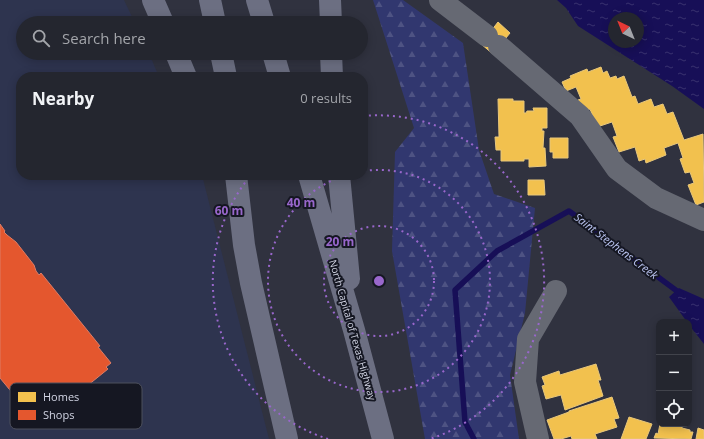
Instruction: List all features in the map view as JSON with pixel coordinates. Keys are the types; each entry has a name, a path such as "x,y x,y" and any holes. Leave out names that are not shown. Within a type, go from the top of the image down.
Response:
{"highway":[{"path":"153,0 160,16"},
{"path":"210,0 213,16"},
{"path":"257,0 262,16"},
{"path":"330,0 331,16"},
{"path":"179,60 184,72"},
{"path":"222,60 225,72"},
{"path":"275,60 279,72"},
{"path":"331,60 332,72"},
{"path":"223,180 244,245"},
{"path":"237,180 244,245 251,283 287,439"},
{"name":"North Capital of Texas Highway","path":"310,180 354,330 383,439"},
{"path":"339,180 354,330"}],"street":[{"path":"440,0 493,41 580,116 617,169 656,198 704,220"},
{"path":"538,439 525,382 528,339 556,291"}],"shaded area":[{"path":"0,0 124,0 132,16 16,16 16,60 152,60 157,72 16,72 16,180 203,180 269,439 0,439"}],"green space":[{"path":"373,0 403,0 463,43 479,150 494,194 535,208 525,313 510,375 519,439 425,439 392,251 395,152 414,128"}],"water":[{"path":"557,0 704,0 704,109 672,86 612,48 644,48 644,12 608,12 608,45 578,26 566,8"},
{"path":"679,288 704,299 704,344 692,329 692,319 685,319 669,297"}],"building: Homes":[{"path":"498,22 510,33 493,54 481,44"},
{"path":"601,67 603,73 607,71 610,78 616,76 617,79 624,76 632,97 635,96 638,104 651,99 654,107 663,104 667,114 673,112 684,140 703,134 704,202 696,205 688,185 694,183 690,172 685,173 680,159 683,158 678,143 664,148 666,155 646,163 645,159 639,161 635,147 619,152 613,137 617,136 612,122 597,127 590,109 583,112 578,100 581,99 576,87 566,91 562,82 571,78 570,76 587,69 588,72"},
{"path":"498,99 524,101 524,113 527,111 534,111 533,108 547,108 547,128 542,128 542,131 544,131 543,148 545,148 546,166 529,167 529,159 524,159 524,161 501,161 501,150 496,150 495,137 499,137"},
{"path":"550,138 568,138 568,158 553,158 553,152 550,152"},
{"path":"528,180 544,180 545,195 528,195"},
{"path":"596,364 601,380 598,380 603,396 565,410 561,395 546,399 542,386 545,385 542,377 559,371 560,375"},
{"path":"612,397 619,418 614,419 617,427 595,434 597,439 572,439 571,436 561,439 554,439 547,420"},
{"path":"629,417 652,424 646,439 621,439"},
{"path":"659,427 682,427 690,430 690,432 693,432 691,439 654,438 656,433 658,434"},
{"path":"698,428 704,430 704,439 696,439"}],"building: Shops":[{"path":"0,224 5,231 4,232 16,242 34,265 39,275 41,273 100,346 98,347 111,363 106,367 108,369 91,383 10,383 10,390 0,378"}],"waterway":[{"name":"Saint Stephens Creek","path":"474,439 465,422 455,290 497,251 569,211 681,294"}]}
